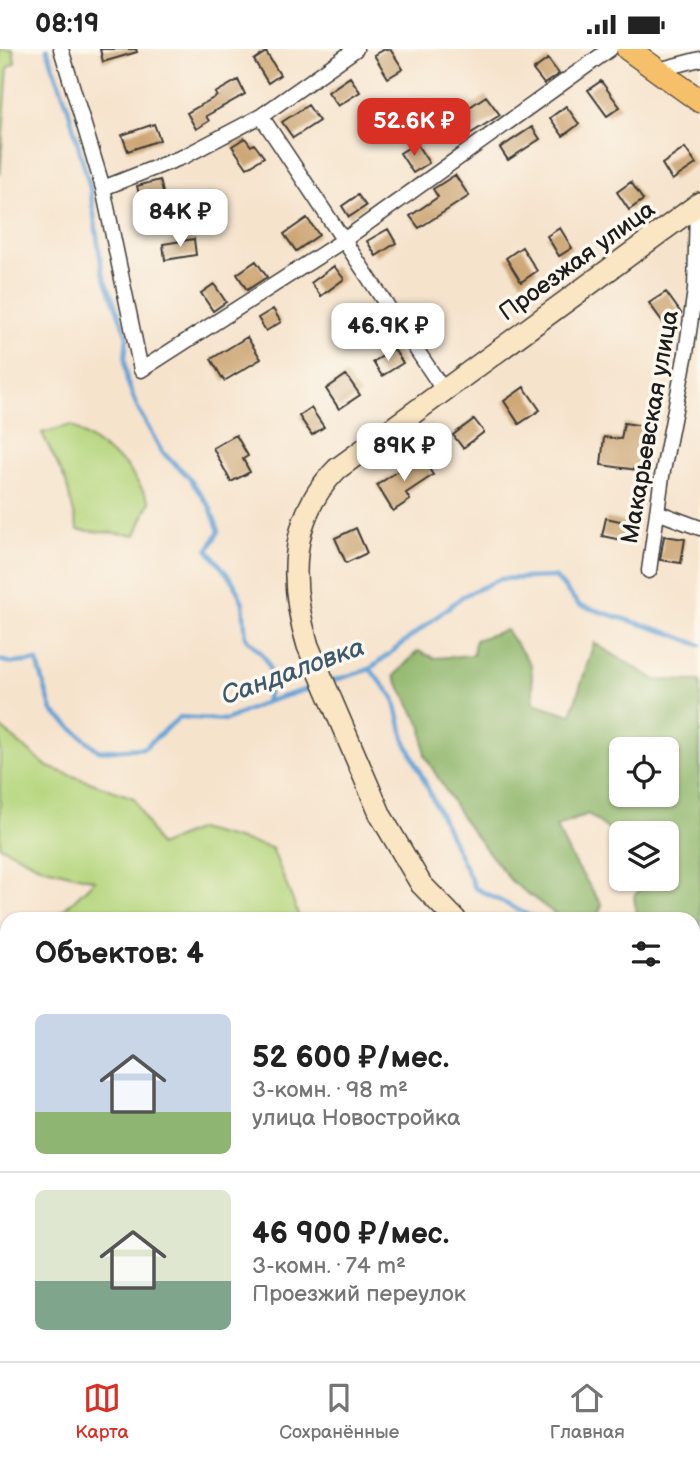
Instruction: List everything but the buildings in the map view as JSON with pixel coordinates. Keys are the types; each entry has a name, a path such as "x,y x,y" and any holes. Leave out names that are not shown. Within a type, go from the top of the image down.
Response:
{"main road":[{"path":"628,49 700,101"}],"street":[{"path":"61,49 103,188 141,370 344,240 610,49"},
{"path":"103,188 185,156 261,116 356,49"},
{"path":"658,70 700,59"},
{"path":"261,116 444,391"},
{"name":"Проезжая улица","path":"448,912 421,884 381,816 308,646 302,625 295,569 303,523 322,484 337,469 698,204"},
{"name":"Макарьевская улица","path":"649,571 695,290 698,204"},
{"path":"657,512 700,528"}],"green space":[{"path":"0,49 13,49 15,63 8,67 0,174"},
{"path":"71,425 126,465 150,501 136,535 78,530 66,482 42,433"},
{"path":"506,630 531,665 534,703 571,715 594,643 656,680 700,681 700,912 636,912 634,896 638,891 679,891 679,821 609,821 609,830 588,814 556,827 571,857 602,905 599,912 552,912 511,881 464,821 425,756 422,727 394,676 418,651 434,658 473,655 475,640"},
{"path":"0,727 48,767 134,798 159,846 198,829 272,848 297,912 61,912 95,880 41,867 0,846"}],"waterway":[{"path":"47,49 68,108 90,188 102,270 127,336 127,381 138,409 162,452 187,475 210,507 219,531 208,550 234,583 243,603 246,638 261,652 269,665 270,680 266,701"},
{"name":"Сандаловка","path":"332,681 370,669 463,596 500,579 555,577 579,605 700,645"},
{"name":"Сандаловка","path":"0,660 11,663 37,661 52,711 99,751 144,748 180,717 226,720 266,702 317,686"},
{"path":"370,669 394,698 404,738 475,888 522,912"}]}
